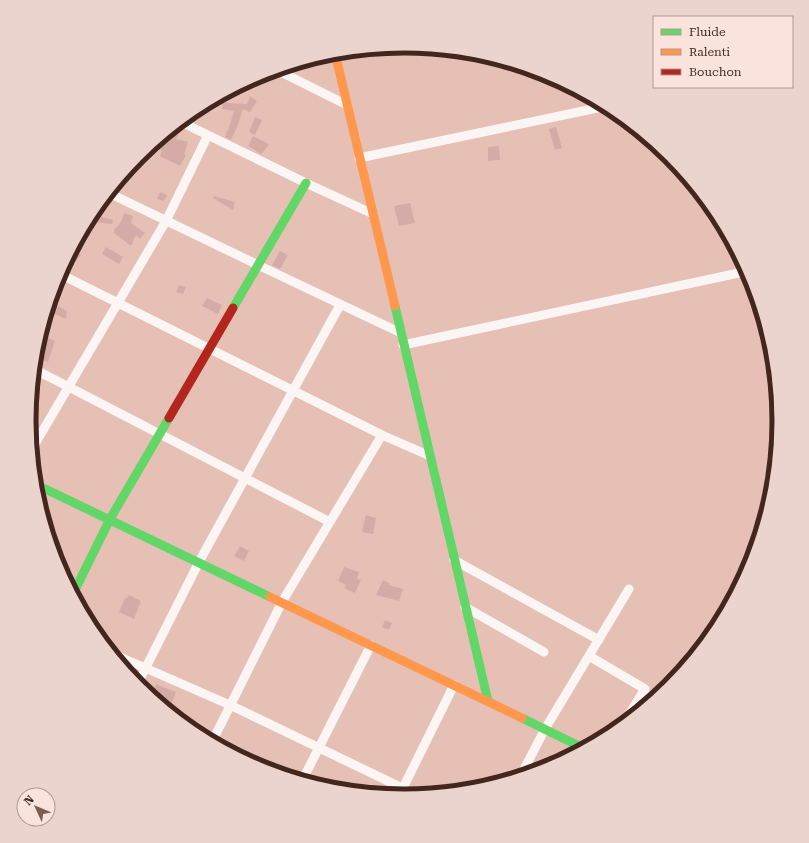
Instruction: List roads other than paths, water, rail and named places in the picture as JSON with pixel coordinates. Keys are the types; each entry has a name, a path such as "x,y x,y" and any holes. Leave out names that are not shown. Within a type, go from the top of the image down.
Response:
{"street":[{"path":"336,59 488,701"},
{"path":"285,73 347,105"},
{"path":"359,158 598,108"},
{"path":"186,125 373,214"},
{"path":"37,441 166,221 208,135"},
{"path":"76,588 110,520 306,183"},
{"path":"113,195 401,333"},
{"path":"404,344 741,272"},
{"path":"66,277 382,435 430,456"},
{"path":"141,678 199,562 340,305"},
{"path":"39,372 330,522"},
{"path":"214,737 282,602 382,435"},
{"path":"42,487 371,644 579,746"},
{"path":"454,560 598,640"},
{"path":"524,770 545,729 629,589"},
{"path":"465,607 544,652"},
{"path":"305,776 371,644"},
{"path":"589,656 645,689 630,713"},
{"path":"122,658 230,705 319,747 397,790"},
{"path":"402,790 454,685"}]}
